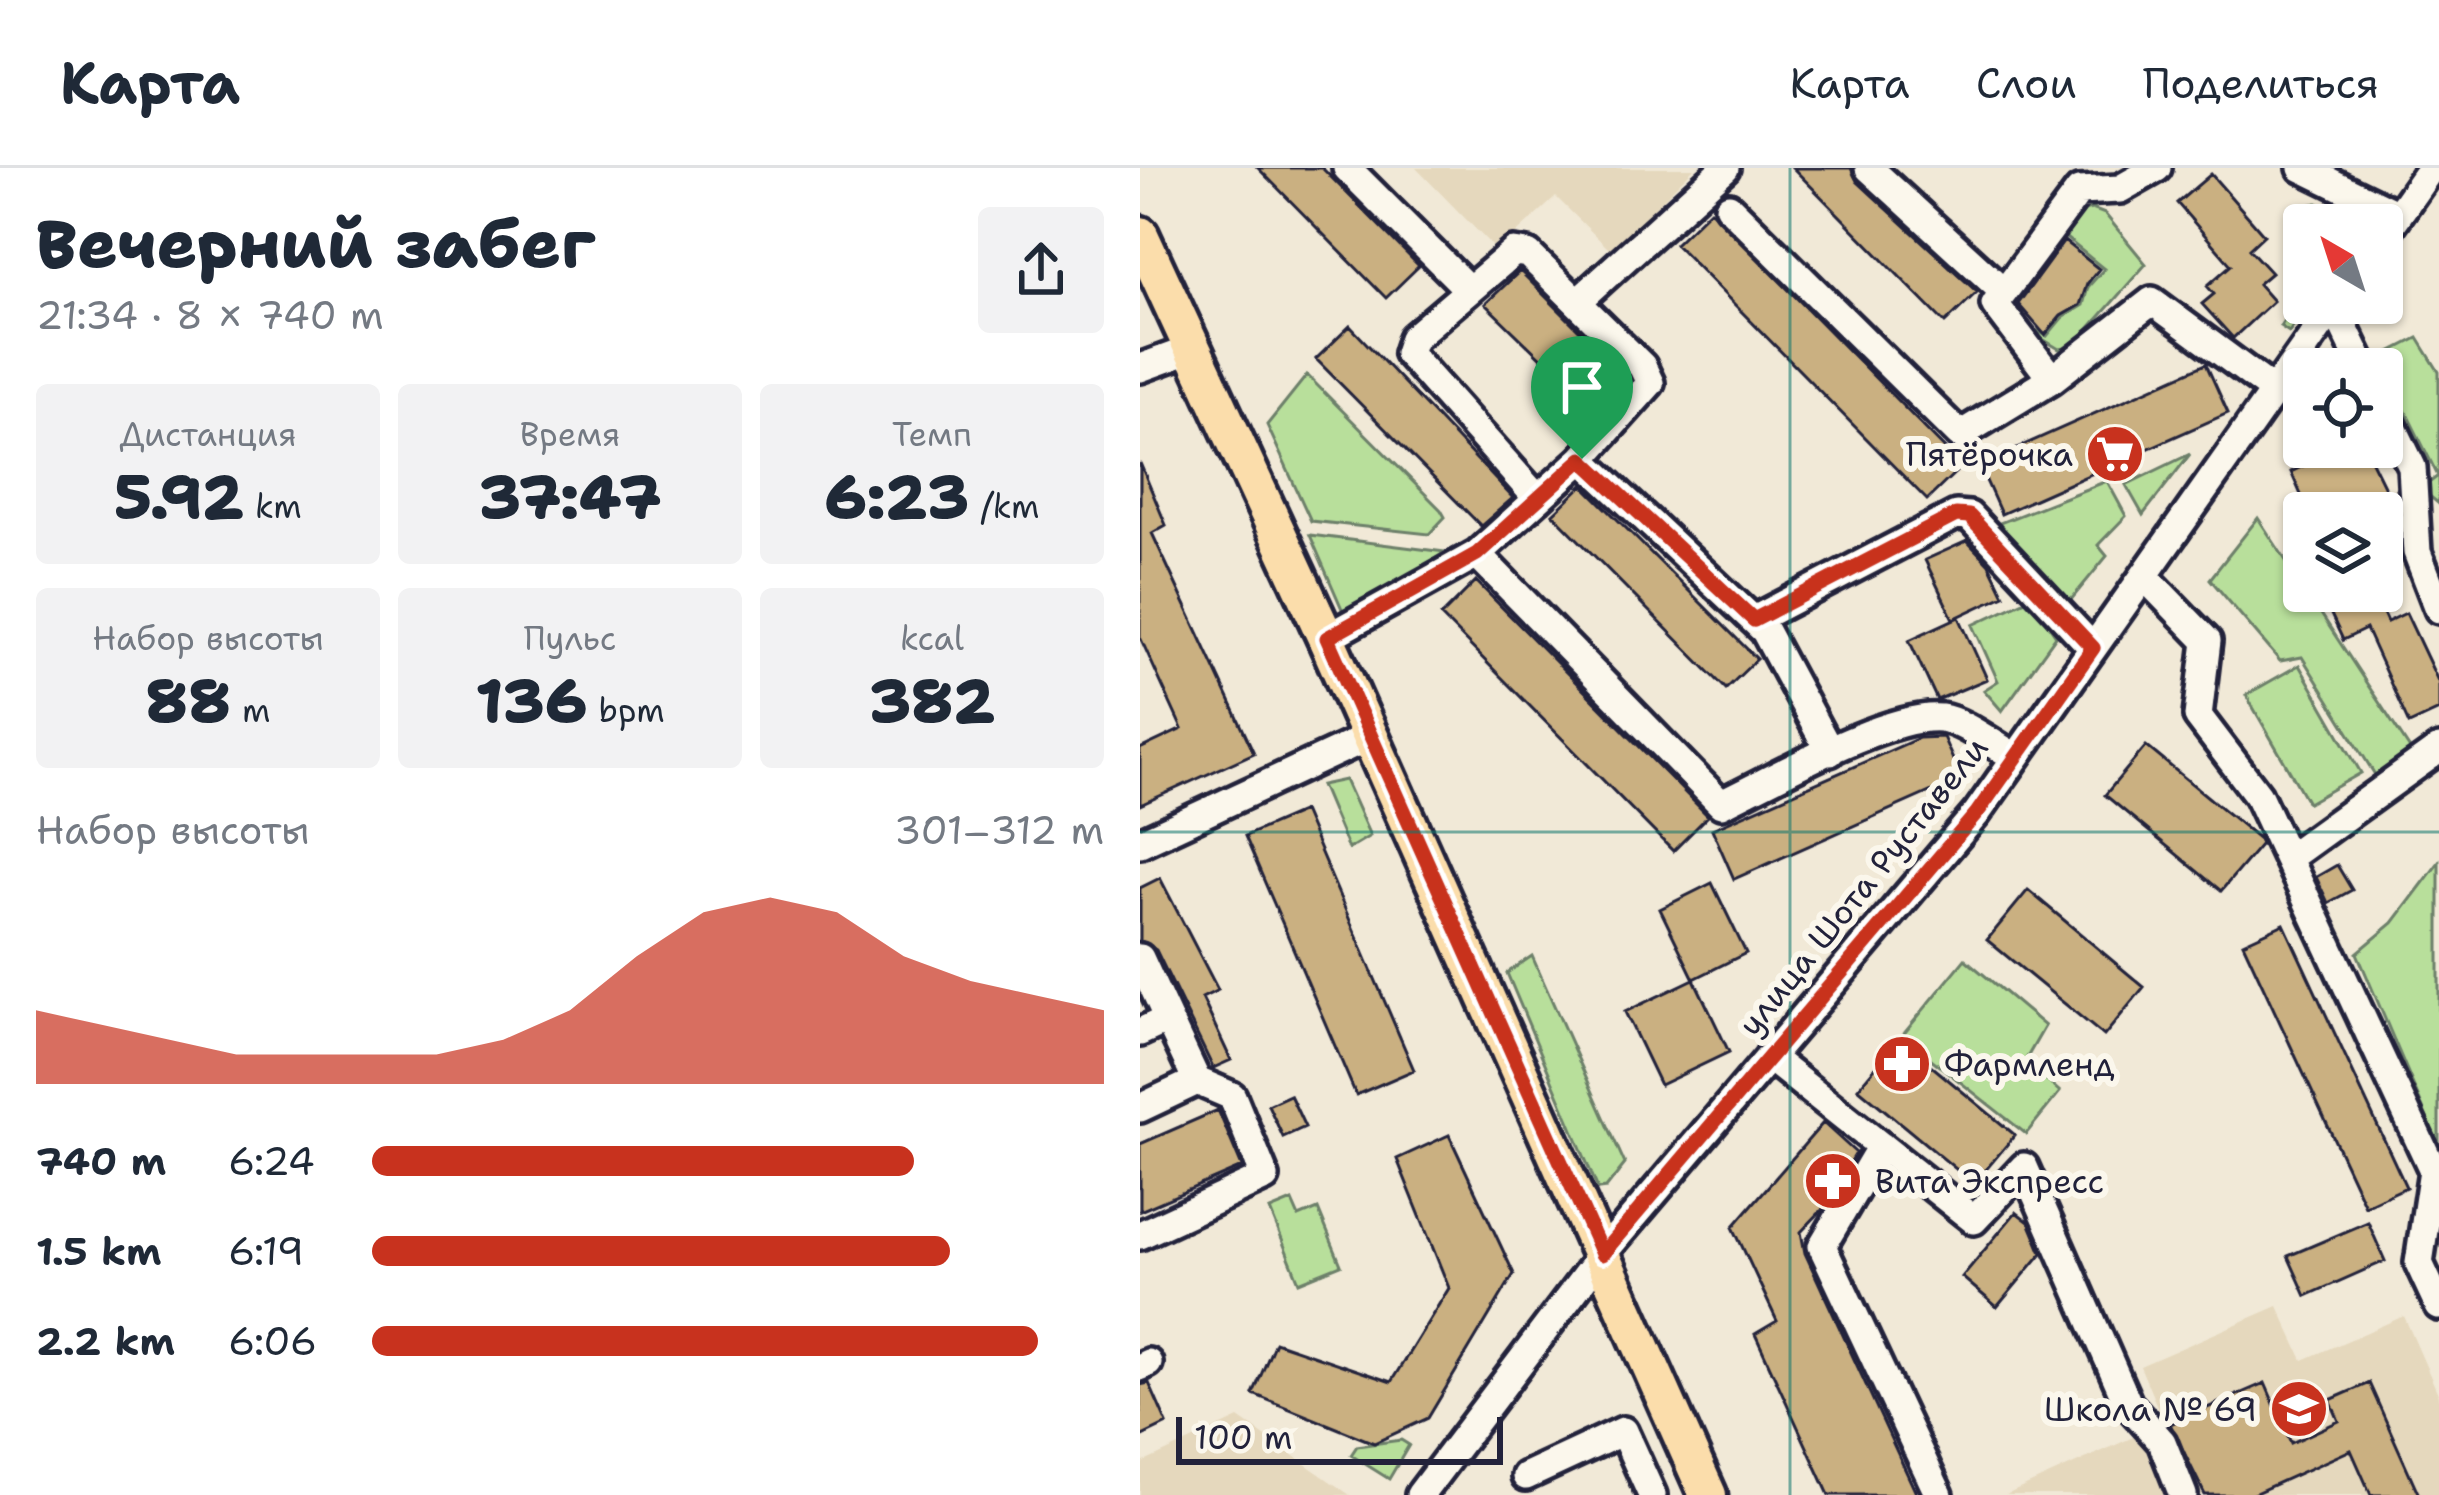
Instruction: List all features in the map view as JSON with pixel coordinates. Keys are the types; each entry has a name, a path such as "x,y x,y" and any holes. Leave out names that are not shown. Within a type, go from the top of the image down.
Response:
{"main road":[{"path":"1140,235 1327,638 1708,1495"}],"street":[{"path":"1347,168 1469,290"},
{"path":"1577,302 1725,168"},
{"path":"1869,168 2004,292"},
{"path":"2052,379 1995,304 2078,191 2120,189 2157,168"},
{"path":"2302,168 2356,204"},
{"path":"2403,208 2431,168"},
{"path":"1730,207 1960,435 2052,379 2152,301 2274,391"},
{"path":"1327,638 1477,554 1538,499 1582,459 1650,383 1642,366 1528,254 1514,252 1413,338 1408,353 1538,499"},
{"name":"улица Шота Руставели","path":"1420,1495 1602,1254 1977,813 2322,324"},
{"path":"1140,368 1192,349"},
{"path":"2403,448 2412,467 2417,552 2439,609"},
{"path":"1582,459 1766,631 1830,752"},
{"path":"1754,620 1956,515 1969,516 2093,648"},
{"path":"1477,554 1721,805 1830,752 1913,719 1946,718 2016,757"},
{"path":"2145,577 2207,641 2198,716 2258,795 2433,1170 2419,1263 2439,1306"},
{"path":"1140,844 1368,737"},
{"path":"2288,858 2439,749"},
{"path":"1140,958 1197,1082 1232,1096 1265,1177 1140,1235"},
{"path":"1140,1032 1168,1019"},
{"path":"1769,1057 1974,1220 2024,1167 2128,1404 2162,1442 2183,1495"},
{"path":"1140,1108 1197,1082"},
{"path":"1882,1146 1822,1246 1939,1495"},
{"path":"1526,1476 1623,1432 1652,1495"}],"shaded area":[{"path":"1416,168 1694,168 1611,251 1556,197 1497,251"},
{"name":"Школа № 69","path":"2278,1306 2303,1360 2404,1316 2439,1396 2439,1495 2006,1495 2164,1423 2140,1366"},
{"path":"1239,1418 1350,1495 1140,1495 1140,1464"}],"green space":[{"path":"2092,209 2105,214 2146,264 2073,347 2059,349 2036,335 2038,331 2047,336 2062,318 2083,305 2088,287 2104,269 2061,234 2078,212"},
{"path":"2418,338 2439,372 2439,504 2421,489 2438,476 2403,406 2403,348 2398,348"},
{"path":"1307,375 1441,510 1445,517 1429,534 1311,521 1267,425"},
{"path":"2190,454 2143,515 2126,485"},
{"path":"2107,481 2126,516 2098,545 2107,556 2070,601 1997,524"},
{"path":"2258,518 2283,556 2283,612 2320,612 2411,751 2377,778 2302,657 2280,661 2210,579"},
{"path":"1310,535 1445,552 1346,618"},
{"path":"2030,598 2056,636 2002,711 1984,690 1998,681 1973,625"},
{"path":"2299,665 2361,773 2308,803 2246,695"},
{"path":"1345,780 1370,836 1348,849 1321,785"},
{"path":"2439,862 2439,1146 2357,953 2393,923"},
{"path":"1532,956 1625,1164 1606,1188 1598,1189 1507,973"},
{"path":"1965,959 2045,1026 2025,1061 2060,1092 2026,1134 1902,1036"},
{"path":"1292,1201 1299,1217 1318,1209 1341,1265 1299,1282 1270,1210"},
{"path":"1401,1440 1409,1445 1389,1479 1351,1455 1357,1446"}],"building":[{"path":"1258,168 1322,168 1419,266 1386,298"},
{"path":"1793,168 1851,168 1857,181 1977,292 1945,323"},
{"path":"2211,174 2264,235 2249,249 2271,273 2258,284 2273,301 2233,338 2202,304 2214,294 2207,286 2231,265 2177,203"},
{"path":"1710,210 1962,466 1927,500 1675,244"},
{"path":"2064,241 2099,269 2087,284 2080,305 2061,316 2045,335 2018,304"},
{"path":"1520,271 1629,380 1586,427 1570,411 1582,398 1485,304"},
{"path":"1350,326 1513,498 1481,526 1316,359"},
{"path":"2206,364 2228,413 2001,514 1979,465"},
{"path":"1140,463 1166,525 1152,533 1254,753 1140,805 1140,749 1182,729 1140,637"},
{"path":"2299,468 2375,468 2387,492 2300,492 2291,472"},
{"path":"1583,485 1757,659 1726,689 1553,514"},
{"path":"1967,541 1989,564 2004,595 1953,619 1925,560"},
{"path":"1476,581 1708,816 1673,851 1441,616"},
{"path":"2330,612 2382,612 2387,622 2406,613 2439,683 2439,710 2409,724 2366,629 2343,640"},
{"path":"1959,617 1987,679 1937,700 1909,640"},
{"path":"1943,737 1961,778 1734,879 1712,829 1919,738"},
{"path":"2146,746 2259,839 2261,844 2221,891 2105,795"},
{"path":"1303,811 1414,1070 1356,1095 1245,836"},
{"path":"2337,865 2352,890 2328,903 2316,877"},
{"path":"1160,878 1218,990 1202,998 1231,1060 1213,1068 1156,950 1140,940 1140,888"},
{"path":"1712,883 1746,953 1694,979 1660,909"},
{"path":"2028,890 2144,987 2104,1036 1987,940"},
{"path":"2284,924 2406,1187 2365,1206 2243,943"},
{"path":"1694,979 1729,1052 1660,1085 1625,1012"},
{"path":"1899,1039 2015,1135 1974,1184 1858,1088"},
{"path":"1290,1095 1305,1127 1283,1137 1268,1105"},
{"path":"1218,1110 1242,1167 1140,1211 1140,1144"},
{"path":"1823,1123 1856,1153 1822,1210 1801,1232 1805,1253 1917,1495 1829,1495 1755,1334 1777,1321 1733,1227"},
{"path":"1449,1135 1514,1274 1428,1418 1374,1443 1253,1394 1275,1342 1391,1382 1449,1288 1397,1159"},
{"path":"2016,1212 2029,1222 2042,1253 1997,1307 1962,1277"},
{"path":"2368,1222 2385,1261 2306,1296 2288,1256"},
{"path":"1149,1383 1167,1424 1140,1437 1140,1385"},
{"path":"2265,1383 2291,1443 2339,1421 2330,1400 2369,1383 2419,1495 2371,1495 2351,1450 2251,1495 2205,1495 2170,1424"}],"place":[{"name":"Пятёрочка","path":"2115,454"},
{"name":"Фармленд","path":"1902,1064"},
{"name":"Вита Экспресс","path":"1833,1181"},
{"name":"Школа № 69","path":"2299,1409"}],"route":[{"path":"1582,459 1754,620 1956,515 1969,516 2093,648 1977,813 1602,1254 1327,638 1477,554 1582,459"}]}
